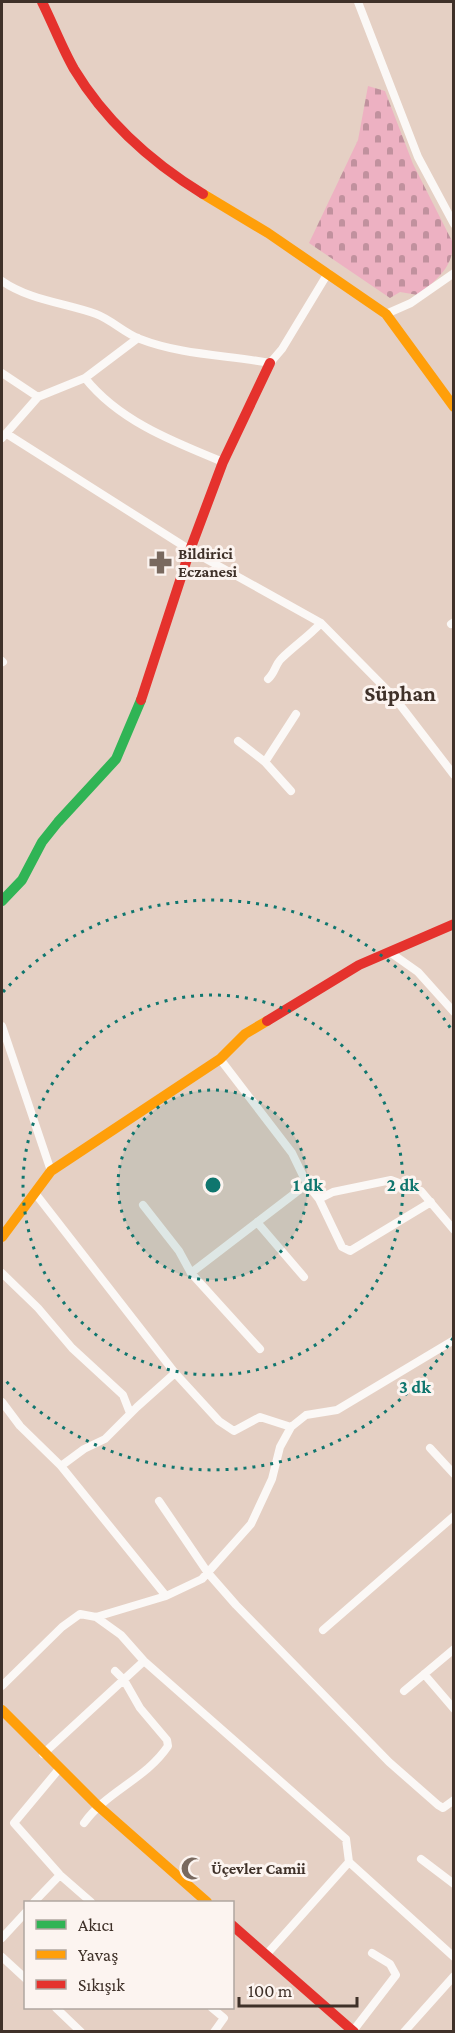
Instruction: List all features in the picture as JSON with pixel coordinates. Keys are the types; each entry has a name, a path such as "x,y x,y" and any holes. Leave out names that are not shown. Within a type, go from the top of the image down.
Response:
{"street":[{"path":"42,2 74,69 111,121 166,171 328,273 386,314 453,407"},
{"path":"358,2 418,156 453,224"},
{"path":"2,901 22,880 42,842 58,822 116,759 150,677 190,550 223,462 270,363 282,349 328,273"},
{"path":"386,314 411,303 453,273"},
{"path":"2,281 38,298 98,315 138,338 182,352 226,355 270,363"},
{"path":"138,338 85,378 38,397 4,436 190,550 321,623 394,697 453,775"},
{"path":"2,373 38,397"},
{"path":"85,378 110,403 162,436 223,462"},
{"path":"268,679 275,673 283,657 291,653 321,623"},
{"path":"265,762 296,714"},
{"path":"238,741 265,762 291,790"},
{"path":"2,1237 51,1171 220,1059 224,1053 255,1029 359,965 453,924"},
{"path":"391,953 418,972 453,1012"},
{"path":"2,1026 51,1171"},
{"path":"220,1059 292,1153 307,1184 319,1199 342,1247 350,1251 431,1202"},
{"path":"319,1199 333,1192 391,1180 421,1191 453,1230"},
{"path":"191,1273 307,1184"},
{"path":"36,1192 175,1373 219,1421 234,1431 260,1417 291,1427"},
{"path":"143,1205 179,1251 191,1273 260,1349"},
{"path":"257,1222 304,1277"},
{"path":"2,1272 38,1308 72,1348 123,1395 130,1413"},
{"path":"96,1617 166,1596 202,1579 251,1524 272,1479 280,1447 291,1427 306,1414 337,1410 453,1340"},
{"path":"61,1466 84,1449 105,1439 175,1373"},
{"path":"2,1402 20,1426 61,1466 166,1596"},
{"path":"430,1448 453,1474"},
{"path":"159,1501 208,1573 320,1693 389,1762 438,1805 443,1808 453,1800"},
{"path":"323,1630 453,1516"},
{"path":"2,1686 62,1627 80,1614 96,1617 121,1635 144,1661 341,1833 346,1839 349,1862 453,1957"},
{"path":"404,1691 453,1649"},
{"path":"43,1754 144,1661"},
{"path":"84,1823 97,1805 133,1781 168,1746 167,1740 140,1708 124,1680 116,1671"},
{"path":"424,1674 453,1709"},
{"path":"2,1710 43,1754 97,1805 206,1901"},
{"path":"59,1769 14,1823 60,1875 91,1901"},
{"path":"422,1859 453,1884"},
{"path":"266,1955 349,1862"},
{"path":"35,1901 60,1875"},
{"path":"2,1938 24,1914"},
{"path":"234,1927 354,2031 396,1975 390,1964 372,1953"},
{"path":"2,1956 24,1977"},
{"path":"404,2031 453,1976"},
{"path":"58,2009 81,2031"},
{"path":"214,2009 224,2019 214,2031"}],"green space":[{"path":"368,86 385,91 413,164 453,243 447,266 437,279 418,295 400,292 390,298 309,243 358,140"}],"traffic: fast":[{"path":"2,901 22,880 42,842 58,822 116,759 141,700"}],"traffic: slow":[{"path":"203,194 268,233 386,314 454,407"},
{"path":"2,1237 51,1171 220,1059 245,1034 267,1021"},
{"path":"2,1710 97,1805 206,1901"}],"traffic: jam":[{"path":"42,2 65,53 100,106 148,154 203,194"},
{"path":"141,700 190,550 223,462 270,363"},
{"path":"267,1021 359,965 454,924"},
{"path":"234,1927 354,2032"}],"place":[{"name":"Bildirici Eczanesi","path":"160,562"},
{"name":"Üçevler Camii","path":"193,1868"}],"district":[{"name":"Süphan","path":"400,693"}]}
